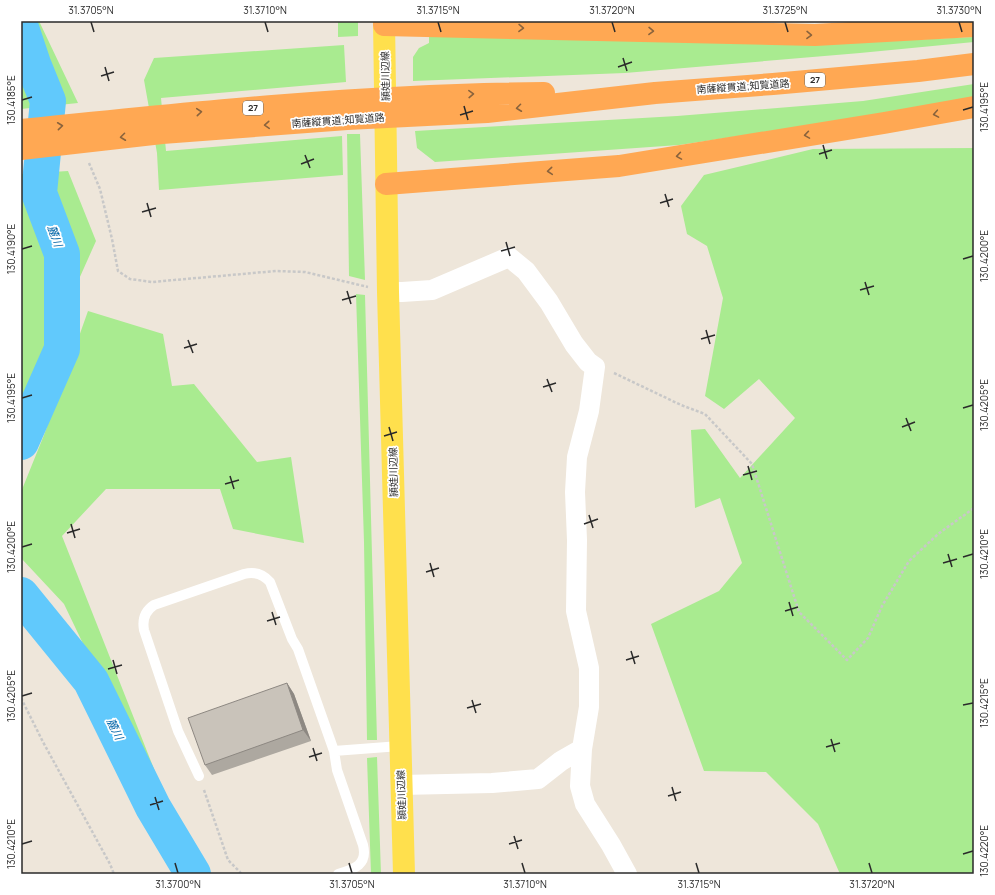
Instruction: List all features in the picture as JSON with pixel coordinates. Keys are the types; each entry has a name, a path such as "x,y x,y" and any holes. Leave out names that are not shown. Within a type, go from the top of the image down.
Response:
{"highway":[{"path":"384,23 815,35 974,26"},
{"name":"南薩縦貫道;知覧道路","path":"21,130 161,124 432,105 490,93 655,92 918,71 974,64"},
{"path":"386,184 619,166 974,107"},
{"name":"南薩縦貫道;知覧道路","path":"21,149 161,124"}],"main road":[{"name":"頴娃川辺線","path":"384,23 388,292 404,874"}],"street":[{"path":"388,292 432,290 509,257 526,271 549,302 574,344 588,362 595,367 588,411 577,456 575,492 577,540 576,611 589,668 589,707 582,749 580,786 585,804 611,845 627,874"},
{"path":"401,785 492,783 538,779 561,761 582,749"}],"lane":[{"path":"199,776 178,731 144,630 144,617 146,612 154,605 249,572 259,574 270,582 292,639 298,649 334,752 338,770 364,851 364,856 359,865 351,870 338,874"},
{"path":"334,752 400,746"}],"path":[{"path":"89,163 100,189 118,271 130,279 152,282 276,271 305,272 388,292"},
{"path":"595,367 606,369 681,405 705,414 752,464 799,612 847,660 868,638 882,606 909,561 938,534 974,508"},
{"path":"21,698 114,874"},
{"path":"199,776 228,860 241,874"}],"green space":[{"path":"21,21 39,21 78,103 21,109"},
{"path":"338,21 358,21 358,36 338,37"},
{"path":"429,35 799,45 974,37 974,42 625,73 413,81 413,57 419,48 429,43"},
{"path":"344,45 346,82 161,98 166,151 342,136 343,175 159,190 157,153 144,80 154,58"},
{"path":"974,84 974,101 679,145 435,162 417,148 415,131 677,116 863,101"},
{"path":"347,134 360,134 365,280 349,276"},
{"path":"974,148 974,874 840,874 818,824 766,772 704,771 651,624 719,591 742,563 720,498 695,508 691,430 705,429 740,478 795,418 759,379 724,409 705,396 723,298 707,246 687,234 681,206 704,175 813,149"},
{"path":"68,171 96,241 50,344 21,420 21,174"},
{"path":"356,294 365,295 377,740 367,740 364,542"},
{"path":"88,311 163,334 172,386 194,384 257,462 291,457 304,543 233,529 220,489 106,489 62,536 156,774 146,775 64,604 21,558 21,492 44,435"},
{"path":"377,757 381,874 371,874 367,758"}],"building":[{"path":"287,683 303,730 205,765 188,718"}],"waterway":[{"name":"麓川","path":"21,28 33,64 48,101 39,193 62,254 62,349 21,442"},
{"name":"麓川","path":"21,595 91,681 153,807 193,874"}]}
